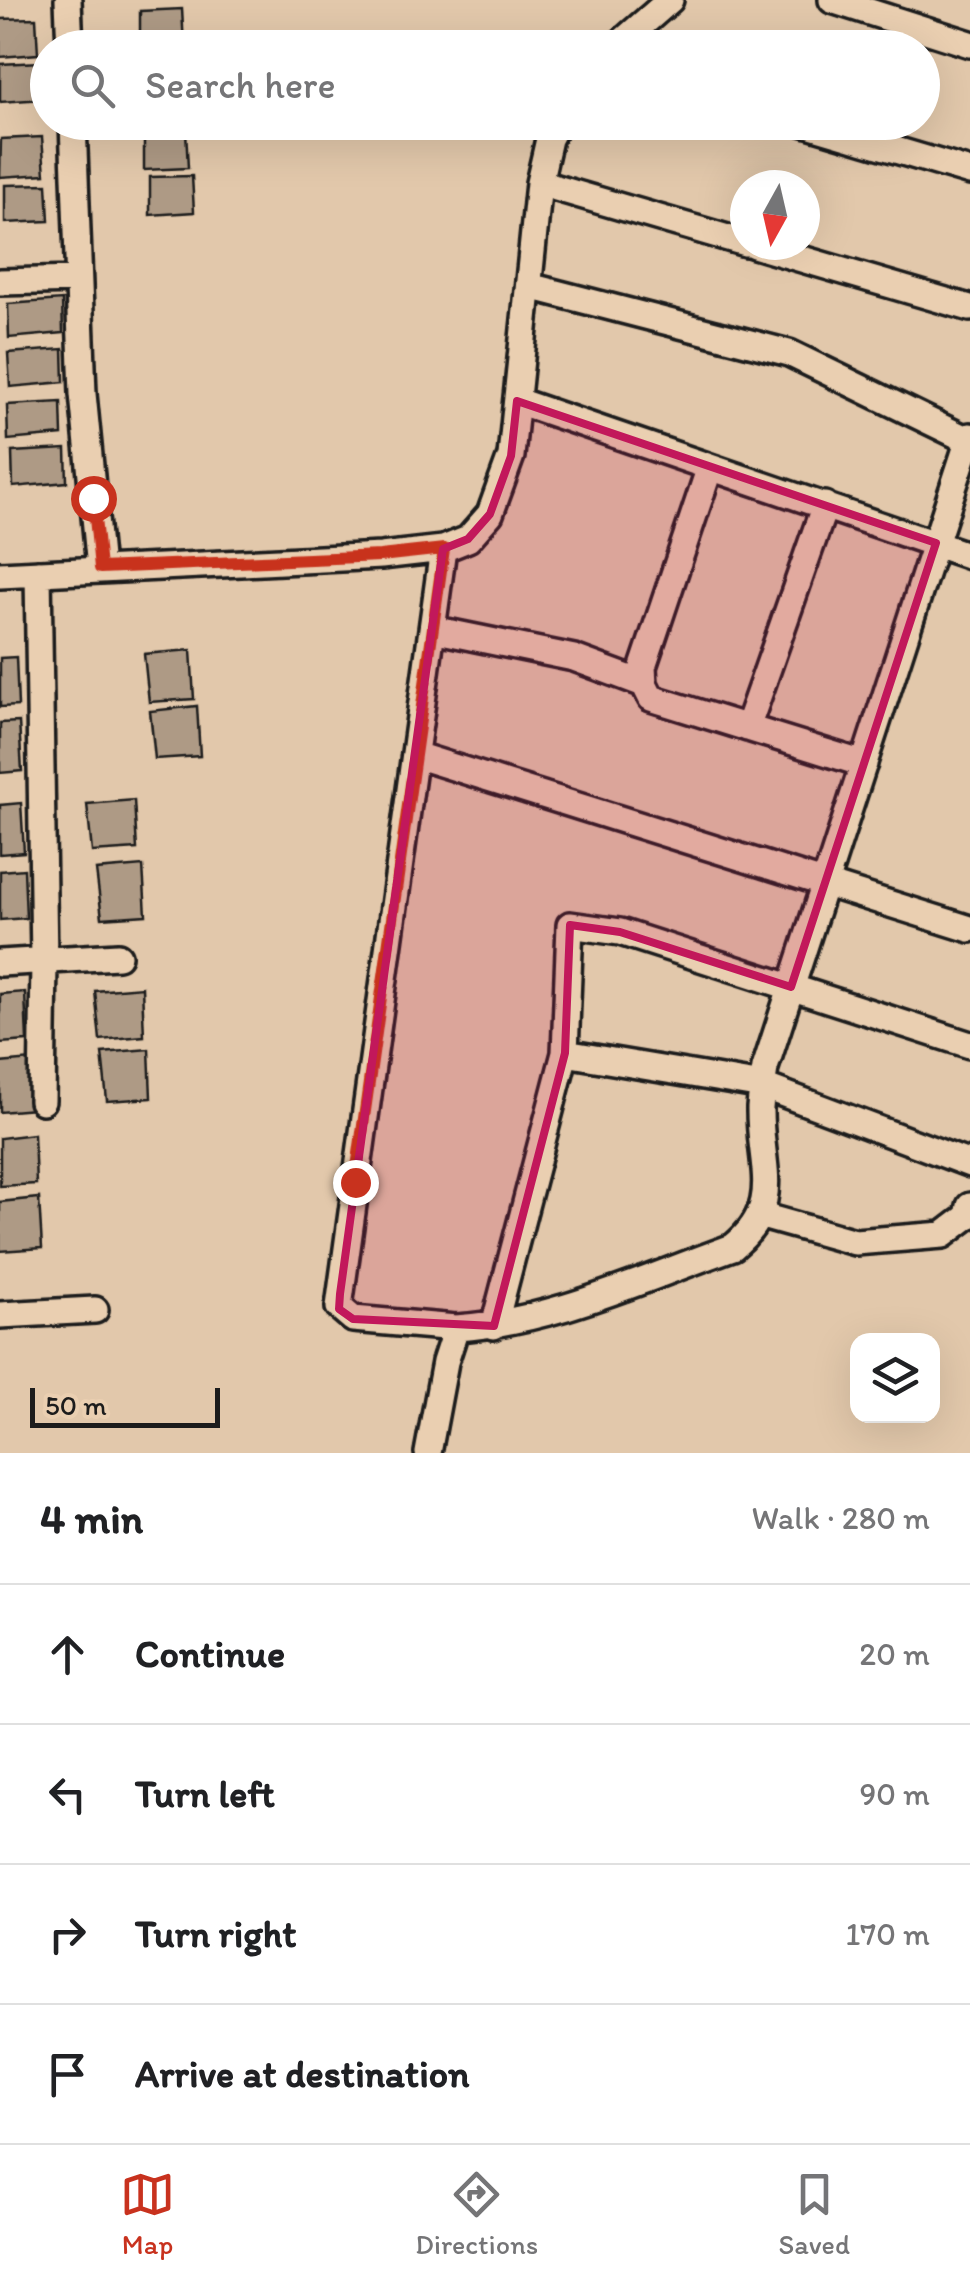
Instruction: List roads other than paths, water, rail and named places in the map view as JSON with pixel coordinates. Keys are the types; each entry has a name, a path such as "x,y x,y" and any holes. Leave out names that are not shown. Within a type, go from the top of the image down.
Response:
{"street":[{"path":"68,0 69,30"},
{"path":"636,30 670,0"},
{"path":"832,0 926,30"},
{"path":"940,34 970,44"},
{"path":"74,140 83,394 100,568"},
{"path":"0,575 380,556 444,549 468,539 490,514 511,456 539,183 549,140"},
{"path":"862,140 970,172"},
{"path":"539,183 730,238"},
{"path":"805,260 970,308"},
{"path":"0,282 78,280"},
{"path":"444,549 339,1306 353,1319 456,1328 494,1326 558,1309 732,1247 750,1233 762,1216 767,1177 760,1109 765,1068 970,439 789,353 529,286"},
{"path":"516,402 970,556"},
{"path":"710,466 643,667 644,684 652,698 864,764"},
{"path":"748,728 825,505"},
{"path":"38,574 44,962 42,1102"},
{"path":"432,629 574,658 644,684"},
{"path":"414,755 970,929"},
{"path":"494,1326 566,1053 570,925 620,932 970,1044"},
{"path":"0,963 118,956"},
{"path":"566,1053 763,1086 970,1164"},
{"path":"762,1216 855,1242 944,1234 968,1216 970,1206"},
{"path":"0,1314 95,1310"},
{"path":"428,1453 445,1362 456,1328"}]}
